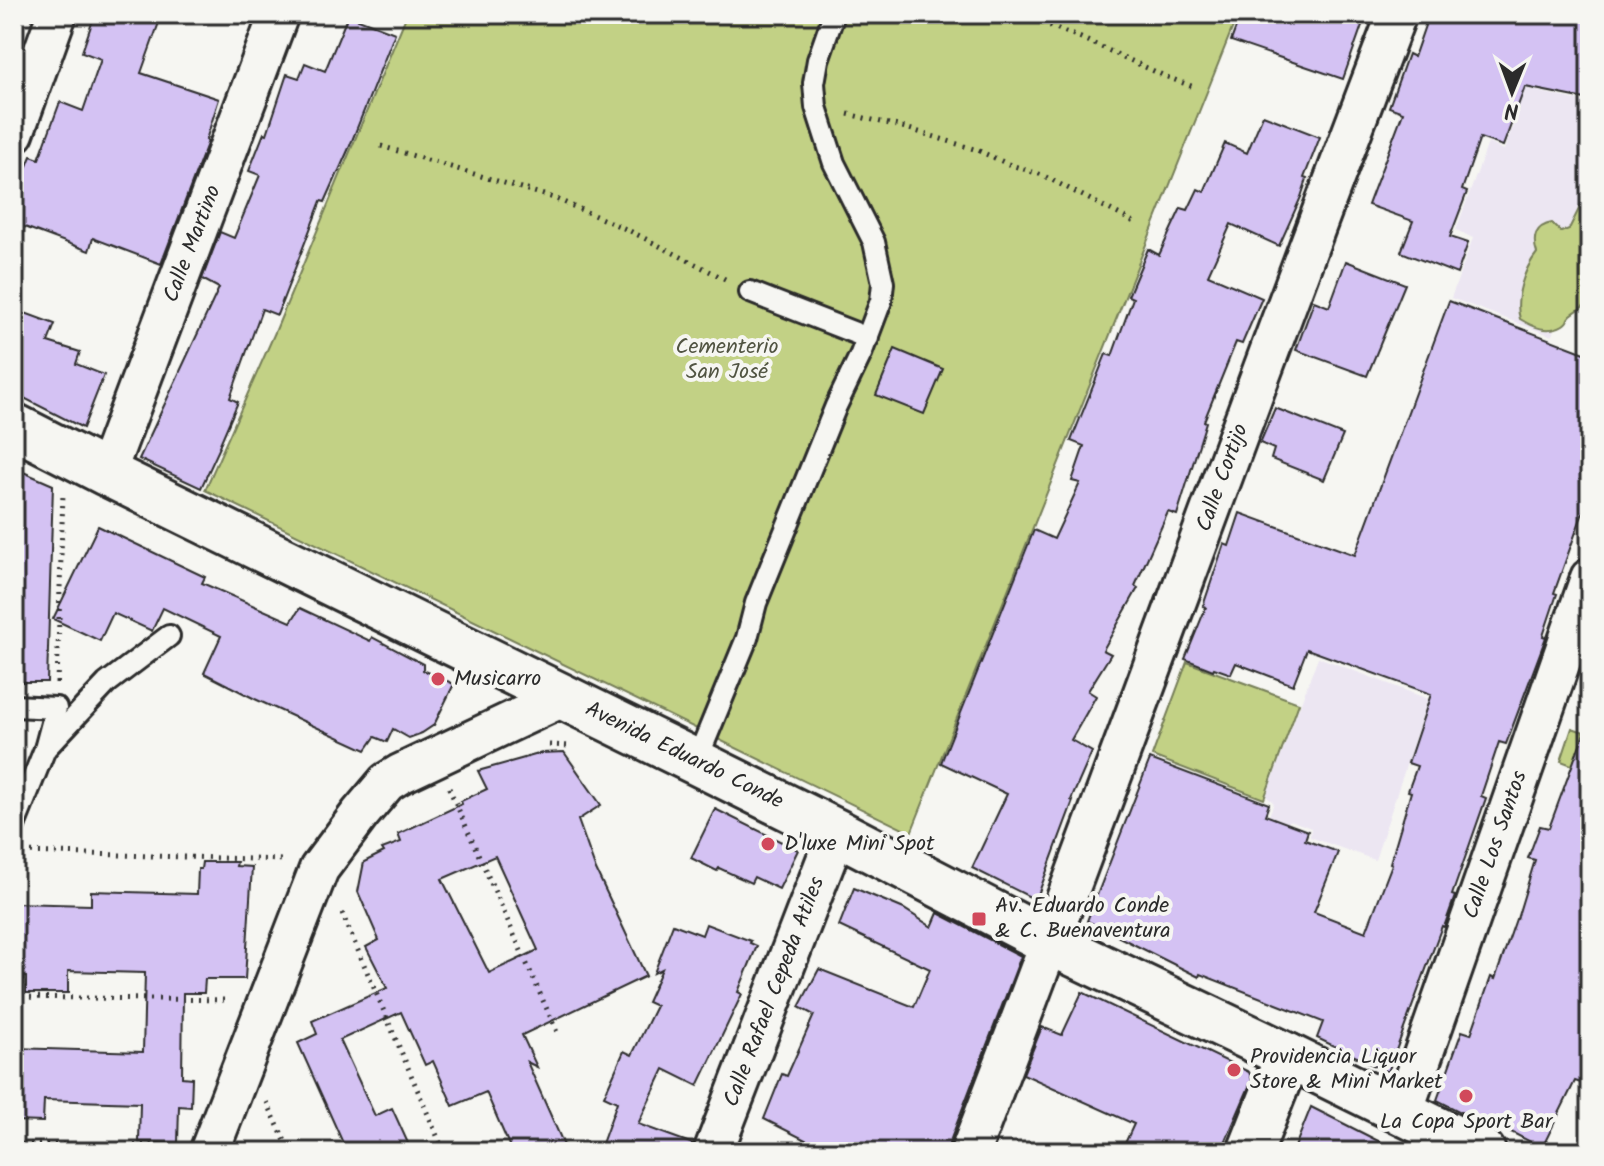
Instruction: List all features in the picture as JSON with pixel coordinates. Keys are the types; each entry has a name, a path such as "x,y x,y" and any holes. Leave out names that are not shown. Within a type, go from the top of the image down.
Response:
{"street":[{"path":"14,133 57,14"},
{"name":"Calle Martino","path":"106,473 279,14"},
{"name":"Calle Cortijo","path":"970,1152 1051,943 1397,14"},
{"name":"Avenida Eduardo Conde","path":"14,426 837,832 1051,943 1483,1152"},
{"name":"Calle Los Santos","path":"1403,1112 1590,578"},
{"path":"193,1149 319,869 354,821 387,782 400,774 563,697"},
{"name":"Calle Rafael Cepeda Atiles","path":"713,1152 837,832"},
{"path":"1250,1152 1288,1056"}],"lane":[{"path":"696,762 747,638 756,603 881,301 883,283 874,242 834,163 816,107 814,83 818,60 834,14"},
{"path":"750,292 868,338"},
{"path":"45,749 107,683 169,636"},
{"path":"14,706 56,708 45,749 14,826"}],"path":[{"path":"1020,14 1194,87"},
{"path":"816,107 906,128 977,150 1042,175 1134,222"},
{"path":"381,146 554,198 628,230 750,292"},
{"path":"56,708 63,482"},
{"path":"541,745 580,746"},
{"path":"443,774 557,1032"},
{"path":"14,852 293,861"},
{"path":"340,908 444,1152"},
{"path":"14,997 232,1000"},
{"path":"264,1097 290,1152"},
{"path":"14,1144 193,1149"}],"shaded area":[{"path":"1523,88 1590,103 1590,299 1562,305 1552,336 1451,298 1473,238 1456,230 1488,143 1504,150 1518,112 1499,103"},
{"path":"1318,657 1428,699 1375,860 1310,837 1311,828 1290,820 1284,829 1267,821 1274,803 1266,796"}],"green space":[{"name":"Cementerio San José","path":"407,14 1238,14 911,833 205,490 276,330"},
{"path":"1590,187 1590,293 1587,303 1557,328 1535,327 1520,319 1518,302 1524,276 1537,253 1536,234 1552,223 1561,232 1569,229"},
{"path":"1187,662 1299,703 1264,799 1152,756"},
{"path":"1572,728 1590,734 1590,772 1561,761"}],"building":[{"path":"95,14 162,14 141,73 219,99 208,141 161,264 93,238 89,251 14,223 14,198 31,156 39,159 60,102 83,111 101,59 82,52"},
{"path":"1241,14 1366,14 1343,79 1231,41"},
{"path":"1429,14 1590,14 1590,100 1525,87 1503,146 1480,138 1462,190 1467,192 1450,237 1468,243 1457,274 1401,252 1413,221 1368,205 1403,112 1389,107 1408,54 1414,57"},
{"path":"348,15 395,33 349,148 325,202 321,201 277,315 262,309 230,398 238,402 201,488 139,459 219,288 202,279 220,232 234,238 260,175 249,171 264,133 267,134 287,74 299,78 305,63 325,71"},
{"path":"1263,115 1320,137 1304,178 1307,179 1301,197 1279,246 1231,224 1208,275 1262,298 1242,344 1236,342 1204,421 1177,515 1168,512 1135,586 1138,588 1103,650 1111,654 1088,691 1096,696 1071,740 1092,752 1071,800 1036,900 972,868 1007,794 941,763 1034,530 1054,539 1080,483 1072,481 1084,446 1071,441 1106,354 1112,356 1133,298 1128,296 1148,249 1159,255 1181,208 1188,210 1198,189 1204,192 1225,143 1247,153"},
{"path":"1346,261 1405,284 1367,376 1296,350 1314,301 1329,307"},
{"path":"1449,301 1590,355 1590,493 1554,593 1557,594 1543,636 1546,637 1506,744 1499,742 1481,796 1486,798 1452,895 1455,896 1388,1072 1317,1038 1323,1022 1200,974 1199,977 1087,921 1150,759 1269,804 1265,815 1308,831 1305,840 1338,852 1314,912 1366,932 1392,864 1411,792 1408,791 1417,766 1408,763 1431,694 1307,649 1293,685 1236,663 1231,674 1185,659 1206,607 1203,606 1224,544 1229,546 1240,513 1355,555"},
{"path":"14,309 55,324 48,342 80,352 76,364 104,375 83,428 14,393"},
{"path":"895,349 943,369 924,414 876,395"},
{"path":"1275,408 1343,435 1324,480 1271,459 1274,449 1260,443"},
{"path":"14,468 53,485 47,682 14,682"},
{"path":"98,526 205,577 202,583 291,622 300,608 370,641 372,637 423,664 423,670 454,684 434,725 409,738 393,729 387,742 375,737 366,750 204,673 221,636 163,608 152,631 113,613 100,641 53,619"},
{"path":"1586,728 1590,728 1590,1086 1575,1081 1542,1148 1492,1122 1490,1127 1437,1100 1462,1031 1471,1034 1491,977 1495,979 1535,860 1528,858 1540,826 1549,828"},
{"path":"564,752 601,805 578,820 596,870 646,976 522,1035 537,1067 527,1062 567,1152 512,1152 486,1092 453,1106 433,1061 425,1065 401,1012 340,1040 375,1116 392,1108 412,1152 347,1152 298,1043 317,1034 312,1021 387,988 366,947 379,940 358,892 364,862 384,852 382,849 401,842 398,834 487,789 478,771 542,753","holes":["495,856 538,950 489,973 442,879"]},
{"path":"715,809 798,850 779,889 754,877 751,883 691,858"},
{"path":"202,862 237,862 236,866 252,867 245,979 205,979 204,993 183,993 182,1077 192,1078 191,1107 179,1106 178,1143 139,1142 140,1103 44,1100 43,1122 14,1121 14,1048 143,1052 145,973 68,971 68,993 26,993 26,977 14,977 14,903 91,905 91,891 197,894 198,869 201,869"},
{"path":"854,888 904,909 932,927 938,913 1021,956 949,1144 949,1152 829,1152 764,1119 782,1074 787,1076 814,1015 799,1007 819,969 914,1007 930,969 839,926"},
{"path":"673,924 702,935 706,924 757,946 738,992 742,994 698,1086 664,1069 638,1124 693,1144 692,1152 599,1152 617,1102 604,1096 624,1051 632,1055 656,1006 647,1002 662,969 654,973"},
{"path":"1082,992 1249,1072 1252,1080 1221,1152 1121,1152 1134,1124 1023,1074 1042,1027 1062,1035"},
{"path":"1311,1107 1400,1152 1293,1152"}],"place":[{"name":"Musicarro","path":"438,679"},
{"name":"D'luxe Mini Spot","path":"768,844"},
{"name":"Av. Eduardo Conde & C. Buenaventura","path":"979,919"},
{"name":"Providencia Liquor Store & Mini Market","path":"1234,1070"},
{"name":"La Copa Sport Bar","path":"1466,1096"}]}
